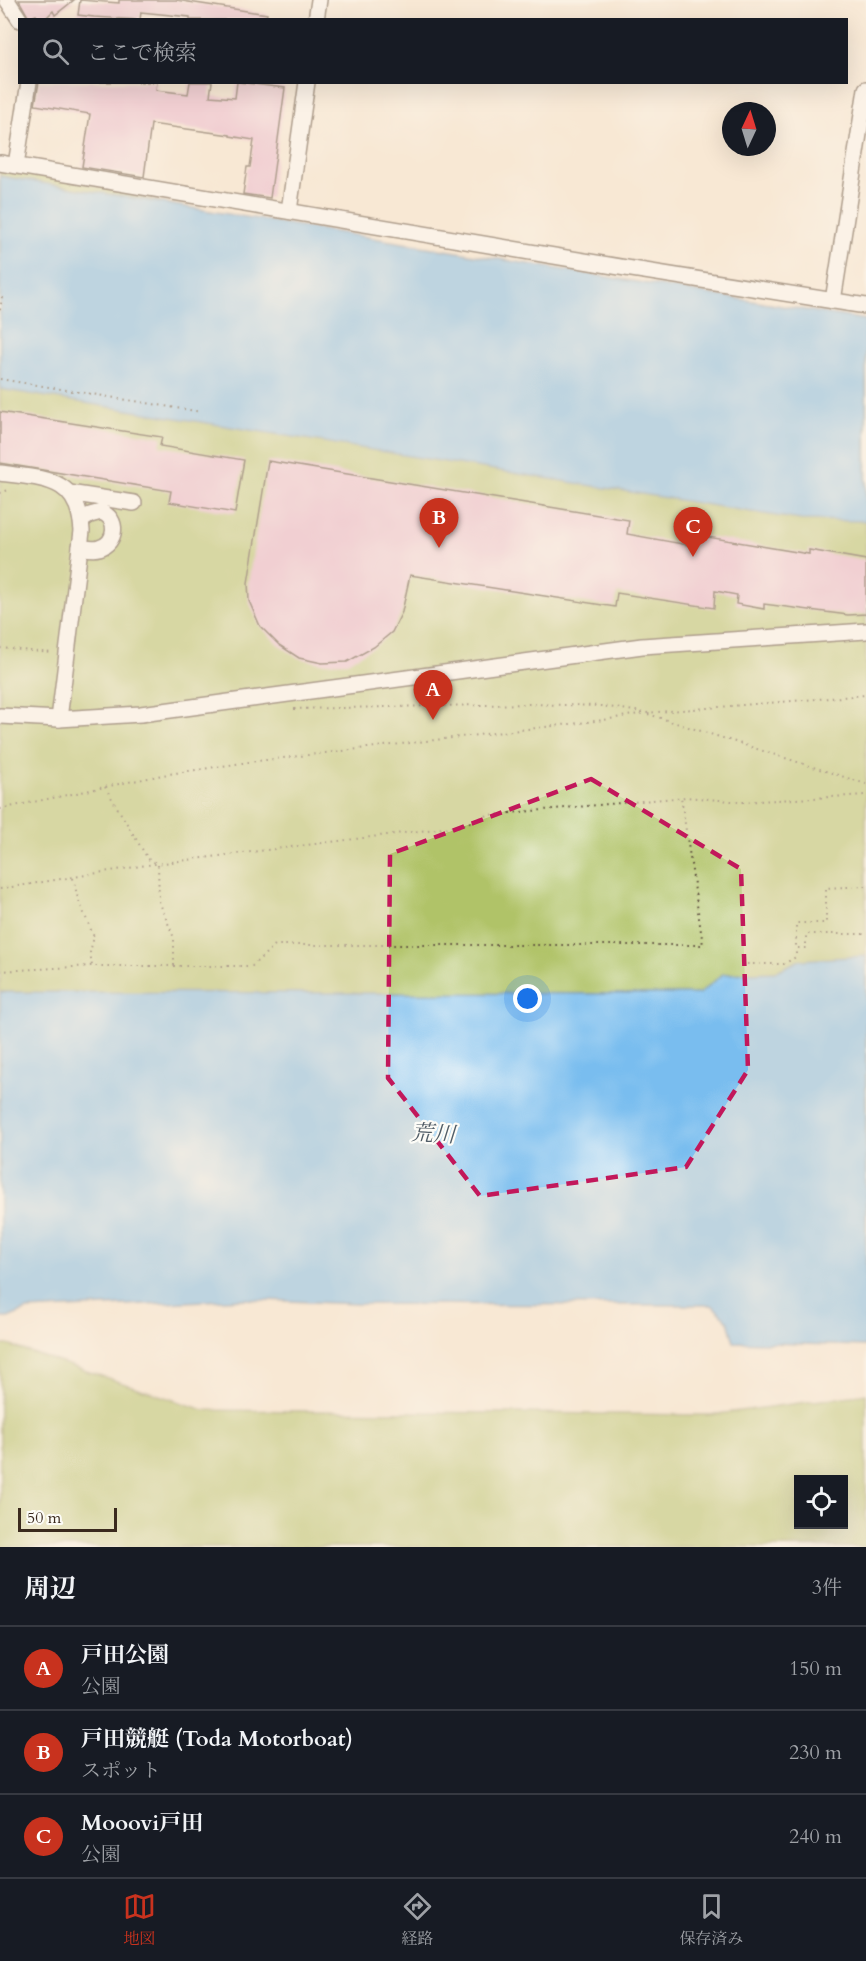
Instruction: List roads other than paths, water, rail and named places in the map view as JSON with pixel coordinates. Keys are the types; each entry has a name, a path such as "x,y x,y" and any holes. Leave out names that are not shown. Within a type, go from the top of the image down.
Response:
{"street":[{"path":"7,0 19,18"},
{"path":"316,18 319,0"},
{"path":"16,165 29,84"},
{"path":"289,212 304,84"},
{"path":"833,301 866,89"},
{"path":"0,163 632,270 866,306"},
{"path":"0,473 59,484 69,493 77,506 81,521 80,547 59,719"},
{"path":"69,493 135,503"},
{"path":"80,547 95,549 106,545 113,535 114,527 109,517 100,512 90,514 81,521"},
{"path":"0,716 59,719 141,714 642,646 866,631"}],"water":[{"path":"0,176 866,320 866,521 801,520 0,389"},
{"name":"荒川","path":"866,956 866,1346 734,1342 728,1321 712,1305 357,1304 243,1299 27,1310 8,1318 0,1318 0,992 699,994 723,974 775,972 800,960"}],"place":[{"name":"戸田競艇 (Toda Motorboat)","path":"439,548"},
{"name":"Mooovi戸田","path":"693,557"},
{"name":"戸田公園","path":"433,720"}]}
